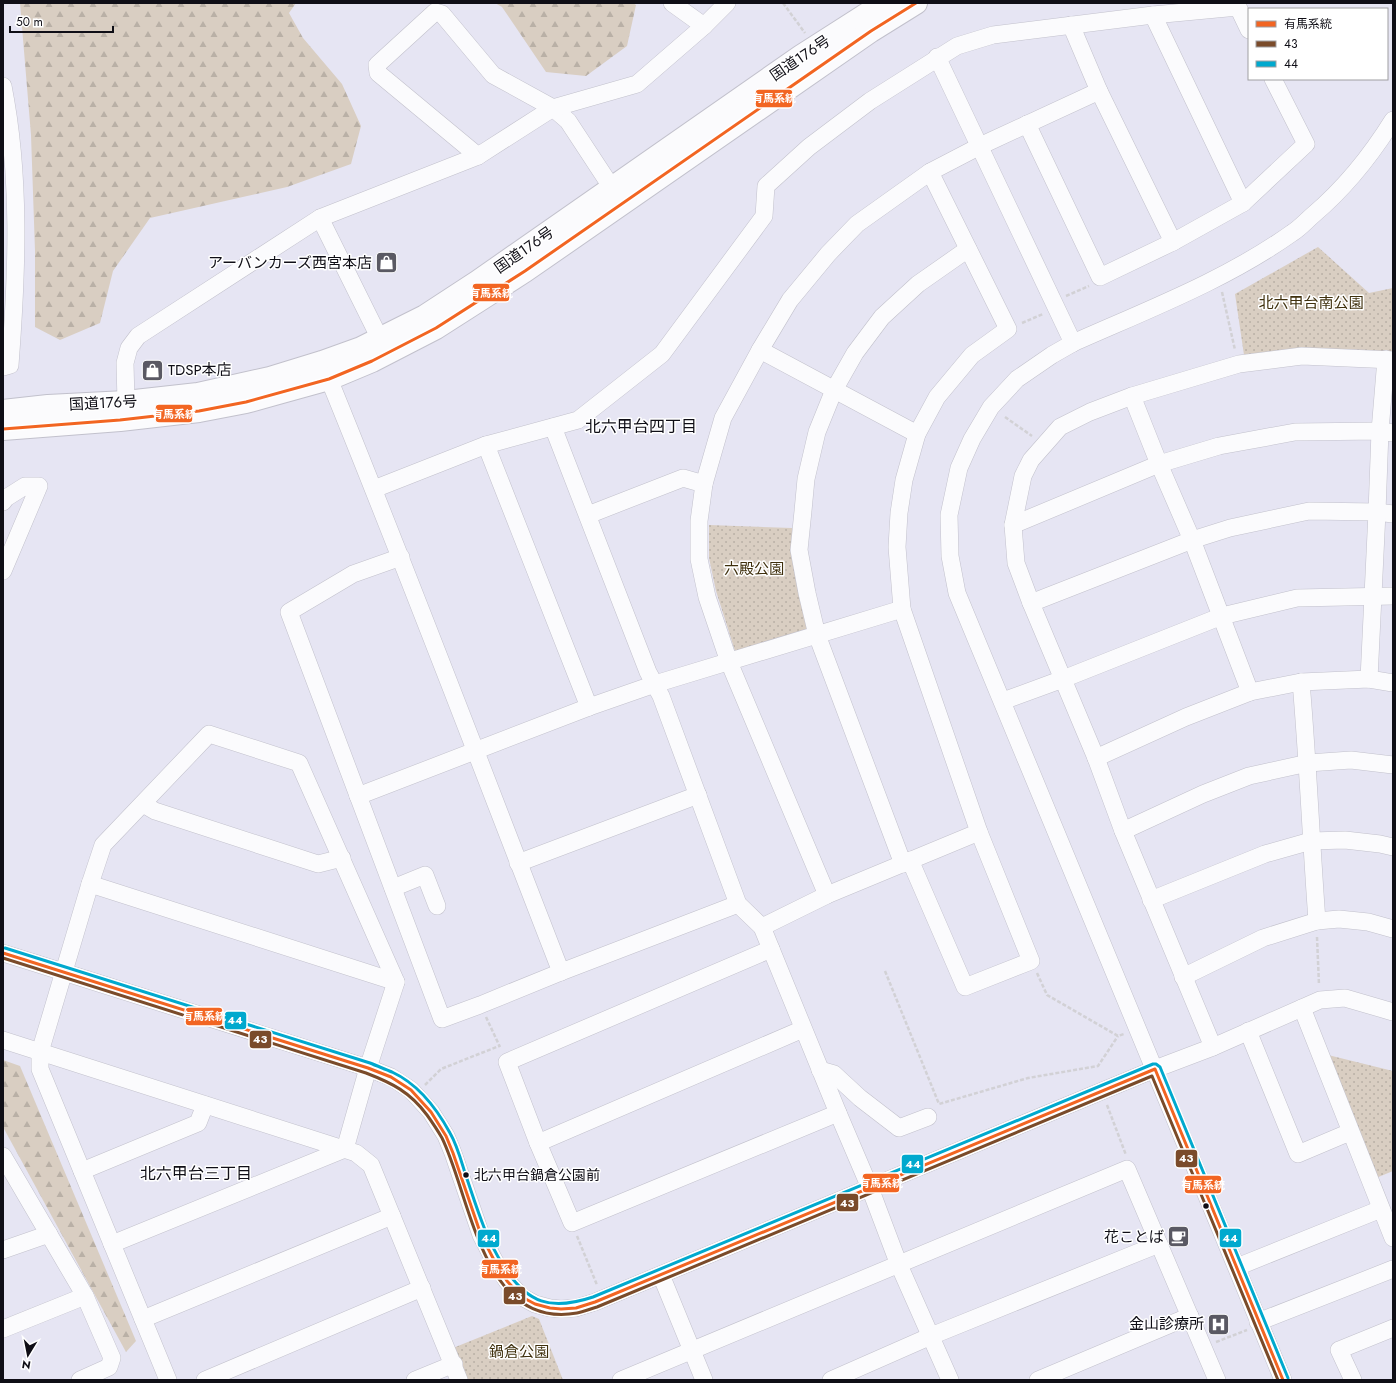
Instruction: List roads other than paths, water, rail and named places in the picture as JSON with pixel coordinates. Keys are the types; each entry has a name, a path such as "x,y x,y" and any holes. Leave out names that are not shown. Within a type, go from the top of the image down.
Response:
{"highway":[{"name":"国道176号","path":"3,411 48,406 126,402 198,394 270,378 361,348 425,316 477,282 801,56 884,3"},
{"name":"国道176号","path":"3,429 120,420 199,411 246,402 328,378 372,361 436,328 525,271 871,31 916,3"}],"street":[{"path":"672,3 704,26"},
{"path":"126,402 125,363 129,348 138,336 320,218 478,156 554,108 637,84 704,26 727,3"},
{"path":"374,489 486,445 578,420 662,354 764,216 766,186 809,147 870,101 937,57 957,46 993,35 1154,15 1238,8 1248,28"},
{"path":"478,156 378,73 377,65 435,12 442,14 493,74 554,108 568,121 612,188"},
{"path":"1154,15 1243,203"},
{"path":"1071,25 1099,91 1173,242"},
{"path":"937,57 1073,343"},
{"path":"1028,124 1100,276 1173,242 1243,203 1306,144 1274,80"},
{"path":"3,86 8,113 16,198 14,288 10,365 3,367"},
{"path":"827,895 729,662 707,597 699,559 699,521 704,484 723,418 760,350 790,300 828,254 857,224 930,172 980,146 1099,91"},
{"path":"1283,1380 1253,1326 1237,1267 957,593 950,556 949,516 959,468 972,439 991,407 1017,379 1052,355 1073,343 1218,277 1294,232 1326,204 1353,177 1384,136 1393,120"},
{"path":"930,172 968,248 1008,330 972,355 937,397 917,434 904,480 899,513 897,547 902,609 979,832 1031,961 965,987 906,862 817,635 799,550 806,479 817,432 834,390 855,353 882,317 918,284 968,248"},
{"path":"320,218 380,339"},
{"path":"760,350 917,434"},
{"path":"1213,1047 1151,900 1096,758 1031,603 1016,563 1012,525 1023,476 1031,460 1060,427 1090,412 1132,396 1239,364 1302,356 1390,359 1386,432 1385,513 1373,596 1369,679"},
{"path":"328,378 401,557 561,972"},
{"path":"1132,396 1159,464 1192,540 1250,692"},
{"path":"553,427 648,672 661,696 738,904 762,927 838,1114 870,1188 899,1265 950,1380"},
{"path":"1012,525 1159,464 1219,446 1295,432 1386,432"},
{"path":"486,445 589,707"},
{"path":"588,515 683,478 704,484"},
{"path":"3,502 6,498 25,486 39,486 3,571"},
{"path":"1031,603 1192,540 1230,528 1309,511 1385,513"},
{"path":"401,557 353,574 289,612 442,1019 738,904"},
{"path":"1002,701 1063,679 1222,616 1297,598 1393,596"},
{"path":"358,796 589,707 655,684 902,609"},
{"path":"1096,758 1186,717 1250,692 1301,682 1369,679 1393,683"},
{"path":"1301,682 1308,763 1316,921"},
{"path":"168,1380 40,1069 40,1052 103,845 209,734 299,762 396,982 368,1068 345,1149"},
{"path":"1123,831 1203,794 1249,776 1308,763 1351,760 1393,764"},
{"path":"518,863 698,795"},
{"path":"143,804 155,811 318,864 342,858"},
{"path":"762,927 827,895 979,832"},
{"path":"1151,900 1265,854 1311,841 1345,840 1393,847"},
{"path":"393,888 425,875 437,906"},
{"path":"90,884 396,982"},
{"path":"1183,977 1263,938 1316,921 1339,919 1368,922 1393,929"},
{"path":"771,949 507,1062 538,1143 572,1223 838,1114"},
{"path":"3,953 368,1068 391,1077 406,1087 431,1112 446,1136 481,1235 507,1281 522,1297 535,1304 550,1308 576,1308 595,1302 1154,1069 1213,1047 1320,1000 1345,998 1393,1012"},
{"path":"1302,1008 1393,1238"},
{"path":"538,1143 803,1029"},
{"path":"1248,1032 1298,1154 1350,1132"},
{"path":"3,1040 345,1149 356,1153 371,1165 456,1372 415,1380"},
{"path":"820,1070 834,1074 860,1098 899,1128 928,1117"},
{"path":"82,1171 198,1123 205,1105"},
{"path":"112,1244 345,1149"},
{"path":"3,1156 86,1296 112,1358 109,1367 80,1380"},
{"path":"621,1380 1127,1169 1216,1380"},
{"path":"1237,1267 1381,1209"},
{"path":"142,1318 392,1216"},
{"path":"3,1250 49,1234"},
{"path":"831,1380 931,1336 1159,1244"},
{"path":"1253,1326 1393,1269"},
{"path":"661,1275 704,1380"},
{"path":"205,1380 422,1288"},
{"path":"3,1329 86,1296"},
{"path":"1038,1380 1190,1316"},
{"path":"1353,1380 1339,1350 1393,1328"}],"place":[{"name":"アーバンカーズ西宮本店","path":"387,263"},
{"name":"TDSP本店","path":"153,370"},
{"name":"北六甲台鍋倉公園前","path":"466,1175"},
{"name":"花ことば","path":"1179,1237"},
{"name":"金山診療所","path":"1219,1324"}],"district":[{"name":"北六甲台四丁目","path":"641,426"},
{"name":"北六甲台三丁目","path":"196,1173"}],"park label":[{"name":"北六甲台南公園","path":"1311,303"},
{"name":"六殿公園","path":"754,569"},
{"name":"鍋倉公園","path":"519,1352"}]}
